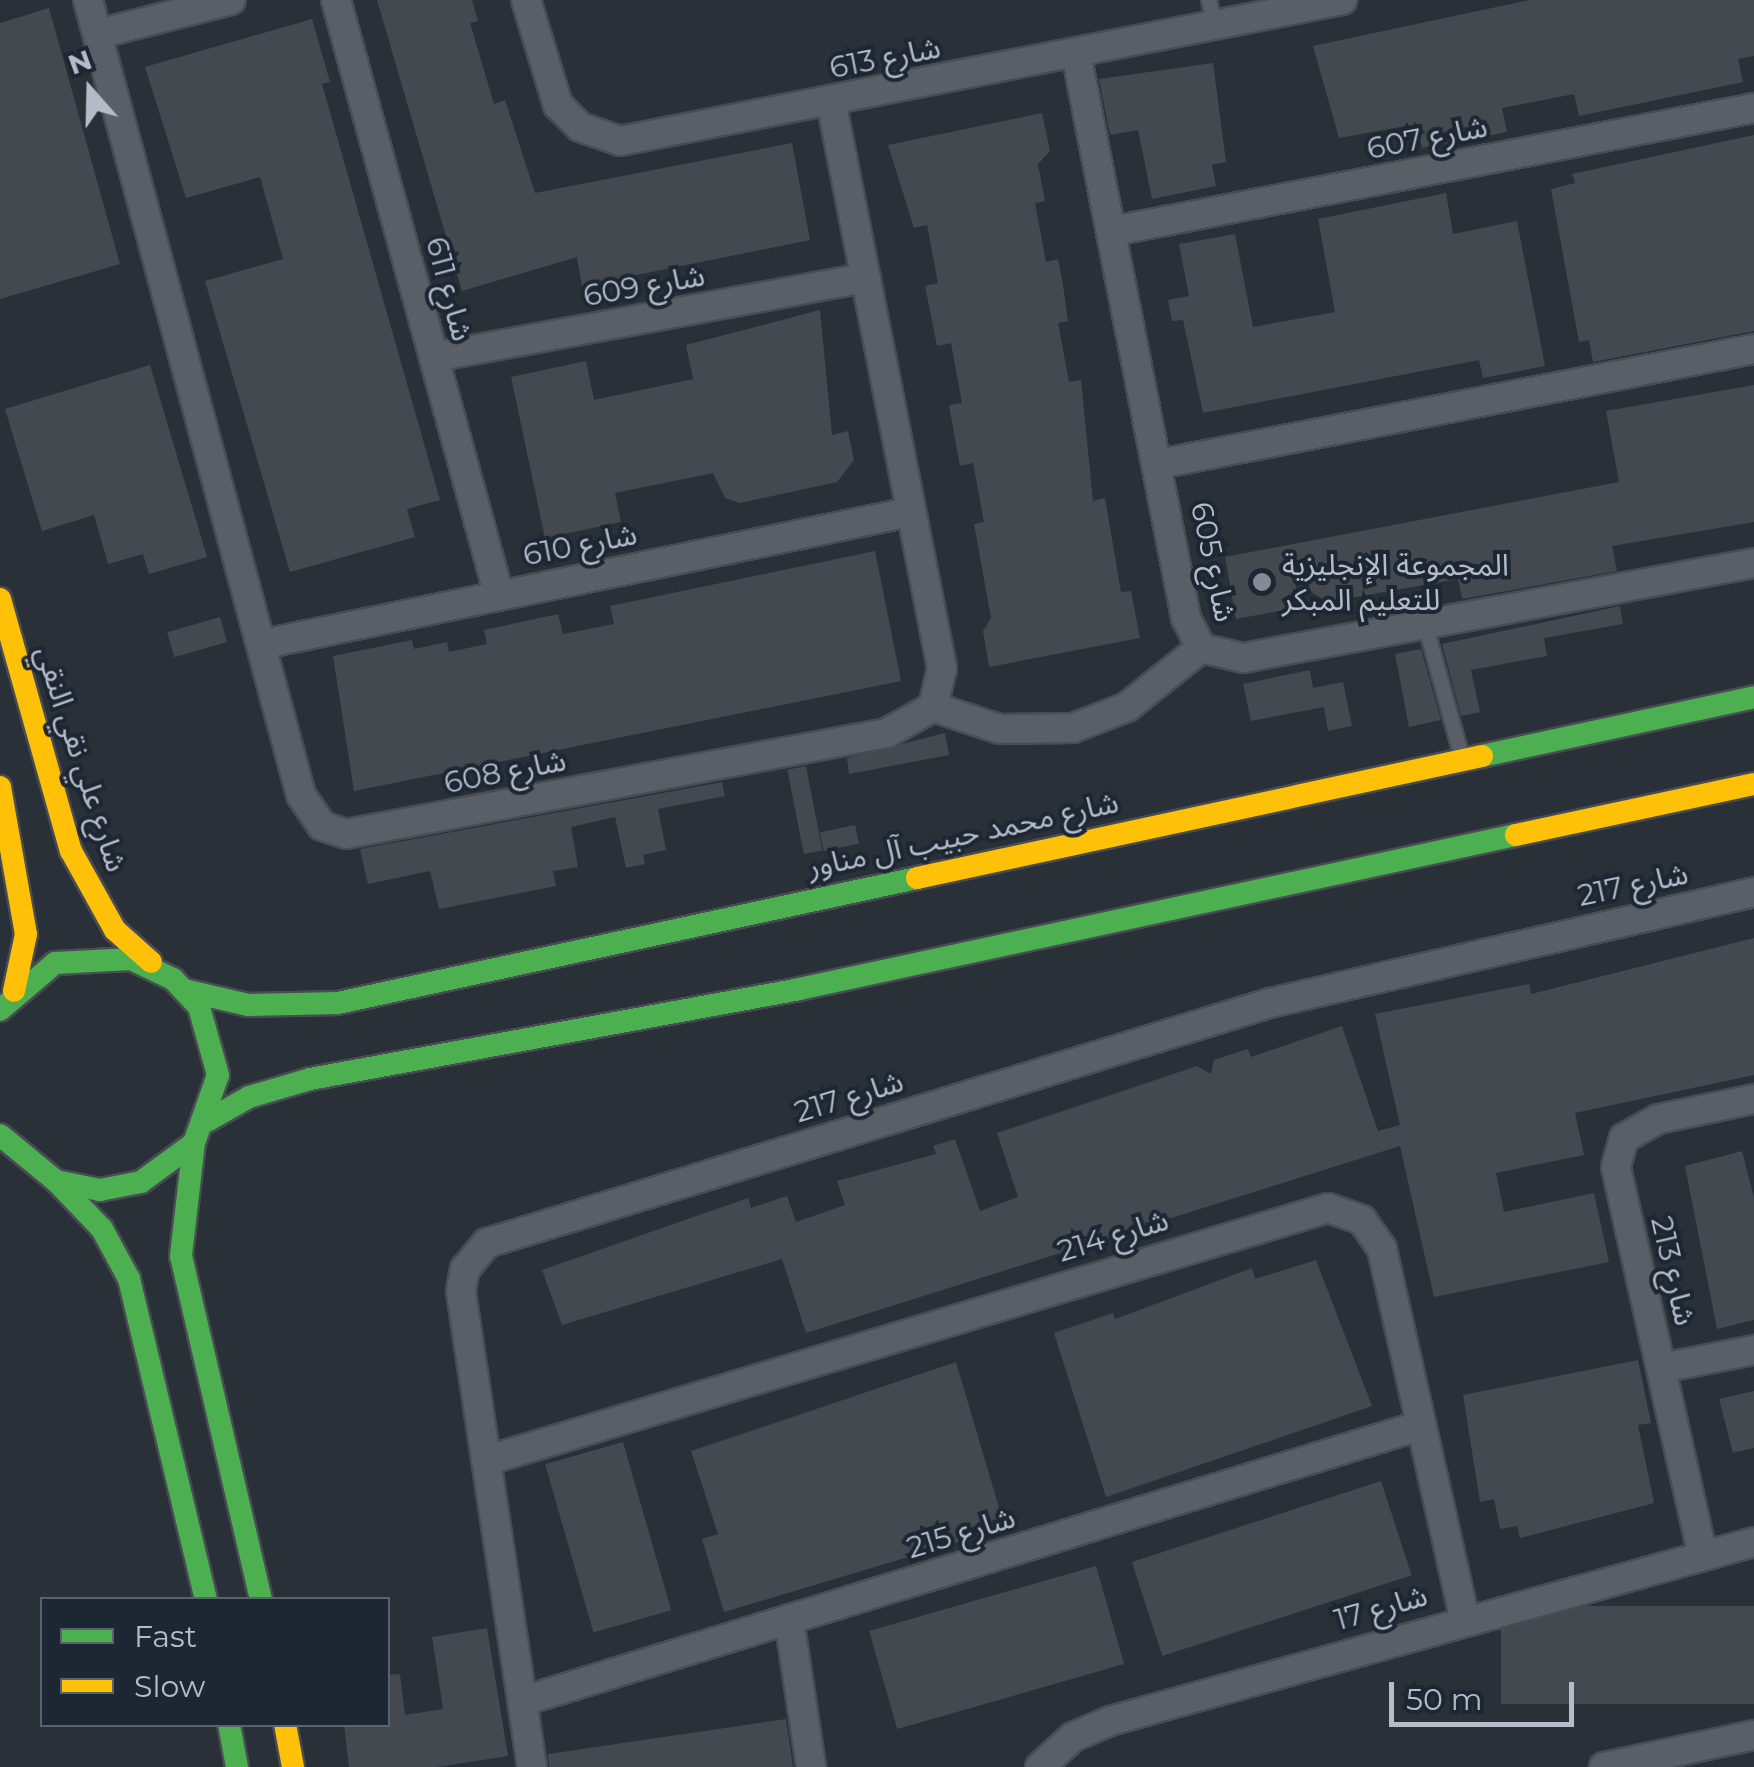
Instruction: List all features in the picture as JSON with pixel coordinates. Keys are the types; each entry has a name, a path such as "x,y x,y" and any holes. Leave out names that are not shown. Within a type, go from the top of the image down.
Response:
{"main road":[{"name":"شارع علي نقي النقي","path":"0,599 83,879 115,930 184,990"},
{"name":"شارع محمد حبيب آل مناور","path":"184,990 248,1004 338,1003 1754,697"},
{"path":"207,1120 249,1097 310,1079 799,989 1754,784"},
{"path":"0,787 26,934 7,1001"},
{"path":"7,1001 55,963 93,955 161,972"},
{"path":"184,990 207,1022 217,1058 207,1120 194,1143 181,1256 260,1597"},
{"path":"0,1135 102,1229 129,1280 205,1597"},
{"path":"0,1163 100,1190 141,1182 194,1143"},
{"path":"230,1727 238,1767"},
{"path":"286,1727 293,1767"}],"street":[{"name":"شارع 608","path":"88,0 306,807 322,826 346,834 887,733 934,706"},
{"path":"98,34 231,0"},
{"name":"شارع 611","path":"336,0 499,595"},
{"name":"شارع 613","path":"526,0 551,91 592,134 635,140 1076,53 1212,13 1342,0"},
{"name":"شارع 605","path":"1076,53 1160,464 1186,618 1202,648 1230,659 1426,627 1754,562"},
{"path":"831,102 942,668 934,706 1000,729 1073,728 1128,707 1202,648"},
{"name":"شارع 607","path":"1113,231 1754,108"},
{"name":"شارع 609","path":"434,357 866,278"},
{"path":"1160,464 1754,349"},
{"name":"شارع 610","path":"263,644 910,512"},
{"name":"شارع 217","path":"532,1767 461,1291 471,1259 498,1238 1270,1003 1754,892"},
{"name":"شارع 213","path":"1702,1552 1616,1167 1624,1138 1658,1119 1754,1099"},
{"name":"شارع 214","path":"488,1460 1328,1208 1362,1220 1382,1249 1464,1617"},
{"path":"1662,1368 1754,1350"},
{"name":"شارع 215","path":"522,1701 1420,1426"},
{"name":"شارع 17","path":"1040,1767 1073,1737 1110,1721 1464,1617 1702,1552 1754,1542"},
{"path":"789,1620 810,1767"},
{"path":"1604,1767 1754,1735"}],"lane":[{"path":"1426,627 1462,759"}],"building":[{"path":"377,0 472,0 478,21 470,23 494,104 505,100 535,193 792,143 810,240 582,286 577,257 462,291"},
{"path":"1529,0 1754,0 1754,56 1738,59 1743,82 1579,116 1574,94 1502,108 1507,132 1422,148 1417,124 1339,138 1313,46"},
{"path":"49,8 120,264 0,299 0,23"},
{"path":"312,19 330,82 322,84 440,500 407,509 415,537 290,572 205,281 283,259 260,177 186,198 145,67"},
{"path":"1213,63 1226,162 1212,165 1216,186 1152,199 1138,130 1110,135 1099,79"},
{"path":"1042,113 1050,151 1038,164 1045,201 1035,203 1046,262 1058,259 1068,321 1058,323 1069,382 1081,380 1093,501 1105,498 1121,592 1131,591 1140,638 989,667 983,631 991,618 974,524 984,522 973,463 960,466 955,439 949,405 962,403 951,343 937,346 925,286 938,283 927,225 914,228 888,145"},
{"path":"1754,135 1754,331 1593,362 1589,340 1579,342 1551,189 1575,183 1572,174"},
{"path":"1446,193 1453,234 1517,221 1545,366 1483,378 1479,360 1203,413 1183,320 1172,321 1168,300 1189,296 1179,244 1235,234 1253,327 1335,312 1318,219"},
{"path":"820,310 832,435 848,431 854,460 837,482 740,503 725,498 713,473 615,493 621,522 545,538 511,377 586,361 594,400 693,379 686,345"},
{"path":"150,365 207,557 149,574 143,554 108,564 94,515 42,531 5,409"},
{"path":"1754,385 1754,522 1612,546 1617,571 1462,599 1458,579 1327,602 1295,582 1300,607 1236,619 1225,557 1619,482 1606,411"},
{"path":"875,551 901,681 354,791 333,656 412,640 414,649 447,642 449,652 487,644 484,630 558,614 563,634 614,624 610,606"},
{"path":"1620,606 1623,624 1544,638 1547,656 1471,670 1480,712 1461,716 1442,644"},
{"path":"220,617 227,642 174,657 167,632"},
{"path":"1421,649 1441,720 1409,727 1395,654"},
{"path":"1310,670 1313,688 1343,682 1352,726 1328,731 1324,707 1251,721 1243,684"},
{"path":"945,733 949,755 849,774 847,758"},
{"path":"806,766 822,850 804,854 787,770"},
{"path":"722,782 725,796 658,809 666,850 643,855 645,864 626,868 615,817 571,827 578,867 553,871 556,886 439,909 430,871 368,884 360,849"},
{"path":"855,825 859,844 824,851 820,832"},
{"path":"1754,938 1754,1075 1575,1113 1584,1155 1496,1173 1504,1212 1594,1193 1609,1262 1434,1297 1400,1146 806,1333 782,1259 562,1325 542,1270 748,1198 751,1208 787,1196 796,1222 845,1205 837,1181 936,1154 933,1146 955,1139 980,1211 1018,1197 997,1133 1197,1066 1211,1074 1214,1060 1248,1049 1251,1057 1342,1026 1378,1131 1400,1125 1375,1014 1529,984 1531,994"},
{"path":"1742,1151 1754,1198 1754,1320 1717,1329 1685,1166"},
{"path":"1316,1260 1372,1406 1106,1497 1054,1333 1113,1313 1115,1319 1252,1268 1255,1279"},
{"path":"1638,1360 1651,1423 1638,1425 1654,1503 1520,1538 1517,1526 1500,1529 1494,1499 1480,1502 1463,1395"},
{"path":"956,1362 1005,1528 724,1612 702,1539 718,1534 691,1451"},
{"path":"1754,1391 1754,1448 1733,1453 1719,1399"},
{"path":"623,1442 671,1610 593,1633 545,1464"},
{"path":"1381,1481 1412,1575 1162,1656 1132,1562"},
{"path":"1096,1566 1124,1664 897,1729 869,1631"},
{"path":"1501,1606 1754,1606 1754,1704 1501,1704"},
{"path":"487,1628 508,1756 437,1767 349,1767 344,1727 390,1727 390,1675 400,1674 405,1715 443,1709 432,1637"},
{"path":"786,1719 793,1767 549,1767 548,1754"}],"traffic: fast":[{"path":"1482,756 1754,697"},
{"path":"207,1121 249,1097 310,1079 799,989 1516,835"},
{"path":"184,990 248,1005 338,1003 917,878"},
{"path":"0,1010 55,963 131,959 173,979 199,1007 218,1075 194,1143 141,1182 100,1190 56,1181 0,1135"},
{"path":"194,1143 181,1256 260,1597"},
{"path":"56,1181 102,1229 129,1279 205,1597"},
{"path":"230,1727 237,1767"}],"traffic: slow":[{"path":"0,599 71,851 115,930 151,962"},
{"path":"917,878 1482,756"},
{"path":"1516,835 1754,784"},
{"path":"0,787 26,934 14,991"},
{"path":"286,1727 293,1767"}],"place":[{"name":"المجموعة الإنجليزية للتعليم المبكر","path":"1262,582"}]}
